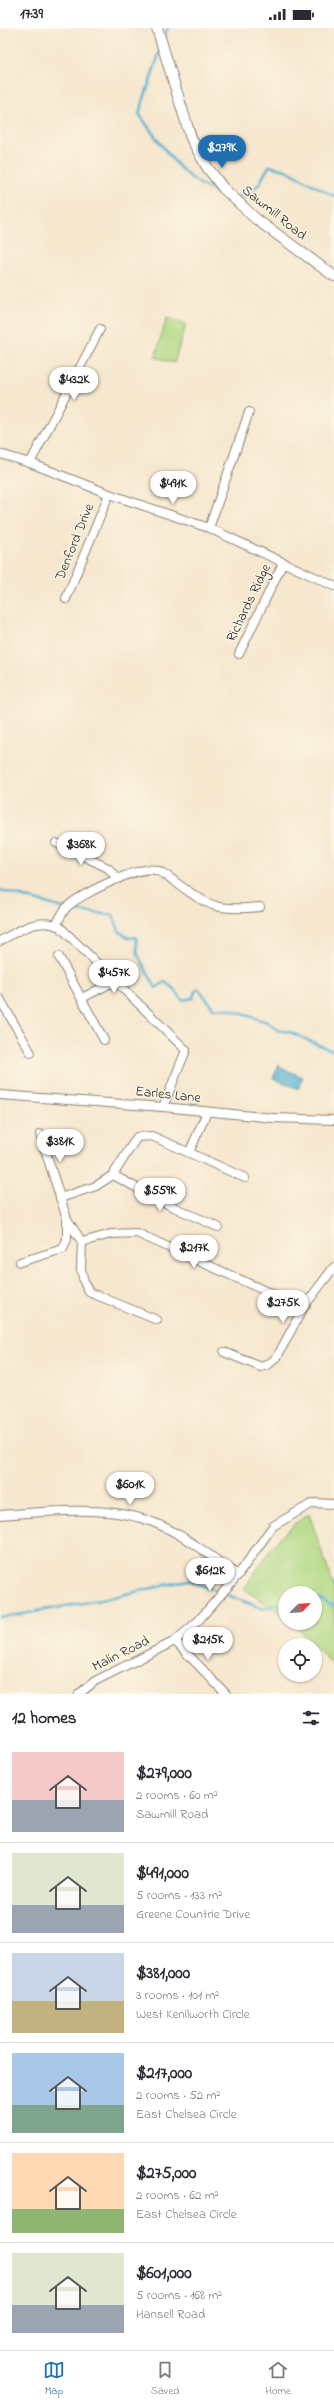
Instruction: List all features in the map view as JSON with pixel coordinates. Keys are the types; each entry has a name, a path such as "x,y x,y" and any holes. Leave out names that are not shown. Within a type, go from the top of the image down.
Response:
{"street":[{"name":"Sawmill Road","path":"157,28 191,138 207,167 223,188 256,219 334,276"},
{"path":"30,463 100,330"},
{"path":"209,528 249,412"},
{"path":"0,454 30,463 109,494 209,528 334,586"},
{"name":"Denford Drive","path":"66,599 109,494"},
{"name":"Richards Ridge","path":"239,654 283,562"},
{"path":"56,842 108,868 118,879"},
{"path":"56,925 63,912 71,904 118,879 141,869 154,869 211,906 225,909 260,907"},
{"path":"0,941 33,925 45,922 56,925 66,932 114,981 186,1050 163,1107"},
{"path":"59,956 104,1040"},
{"path":"82,998 114,981"},
{"path":"0,999 30,1054"},
{"name":"Earles Lane","path":"0,1095 163,1107 207,1112 334,1120"},
{"path":"189,1153 207,1112"},
{"path":"40,1134 67,1219 82,1242 81,1269 84,1282 89,1292 157,1320"},
{"path":"60,1198 96,1186 113,1175 137,1137 152,1136 245,1178"},
{"path":"113,1175 171,1206 218,1227"},
{"path":"20,1262 63,1248 67,1239 67,1219"},
{"path":"82,1242 111,1234 136,1233 304,1308"},
{"path":"224,1352 261,1367 265,1367 276,1357 304,1308 334,1267"},
{"name":"Malin Road","path":"79,1694 96,1681 175,1641 198,1621 238,1575 273,1526 313,1503 334,1504"},
{"path":"0,1515 73,1510 140,1518 176,1533 238,1575"},
{"path":"175,1641 226,1694"}],"green space":[{"path":"167,318 186,324 174,363 155,357"},
{"path":"309,1514 334,1587 334,1666 322,1653 322,1638 307,1638 300,1630 322,1630 322,1586 278,1586 278,1611 244,1589 272,1548 288,1529"}],"water":[{"path":"279,1064 279,1067 303,1077 298,1089 273,1078"}],"waterway":[{"path":"163,38 168,28"},
{"path":"160,51 139,114 165,150 185,172 196,182 223,194"},
{"path":"238,196 246,198 259,184 269,166 286,170 334,196"},
{"path":"0,890 63,908"},
{"path":"68,910 113,915 119,931 128,938 136,937 138,955 156,988 165,982 173,988 183,1000 193,998 195,991 199,989 213,1008 228,1009 267,1022 277,1030 290,1032 330,1050 334,1050"},
{"path":"0,1618 100,1600 188,1580 264,1609 278,1604"},
{"path":"322,1600 334,1606"}]}
